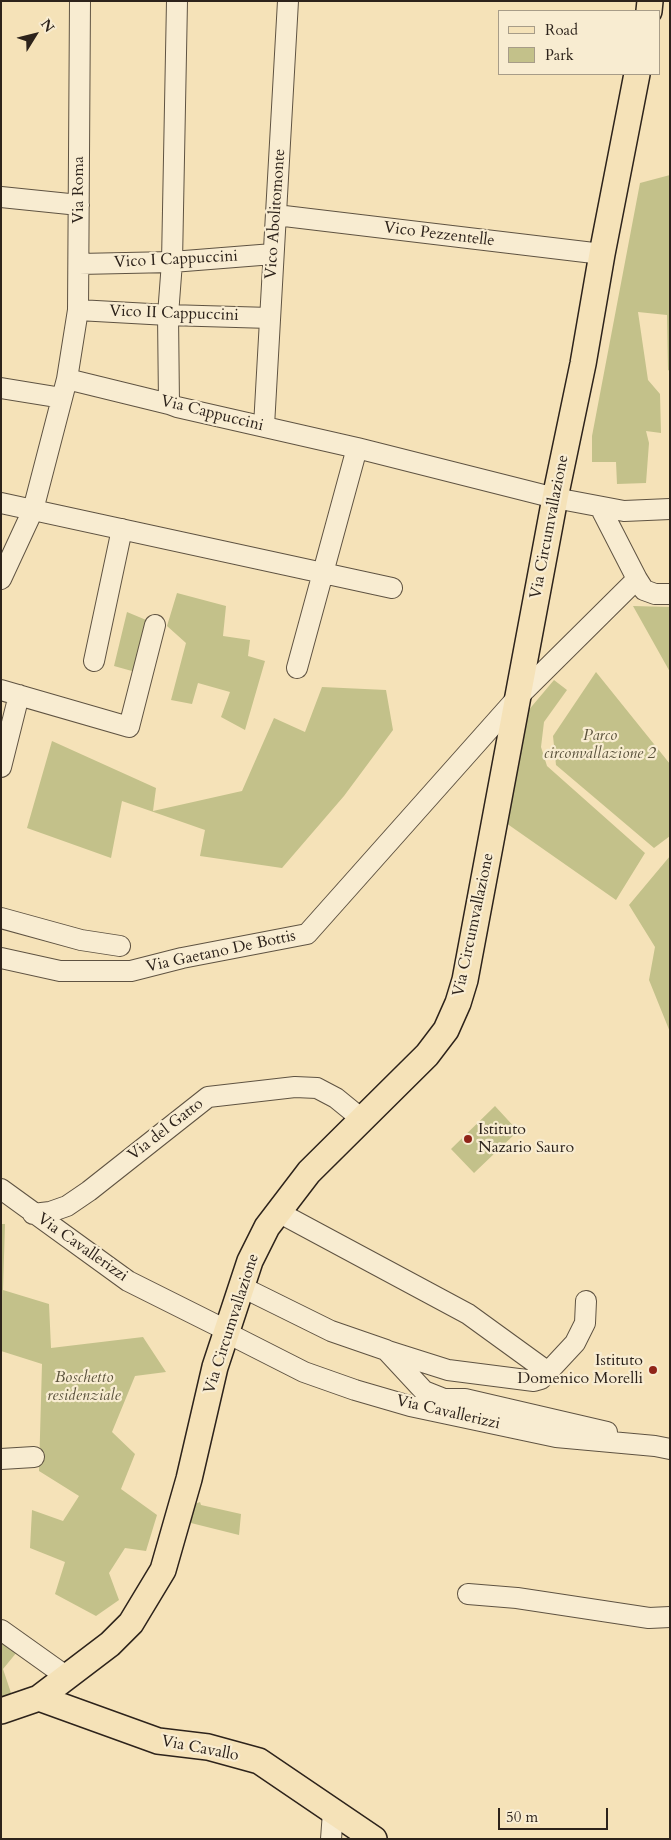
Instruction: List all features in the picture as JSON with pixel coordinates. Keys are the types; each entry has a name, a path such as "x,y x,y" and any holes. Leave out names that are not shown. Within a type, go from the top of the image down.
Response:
{"main road":[{"name":"Via Circumvallazione","path":"1,1711 39,1698 110,1644 131,1623 163,1570 189,1478 215,1367 250,1261 266,1227 309,1172 427,1055 446,1030 458,1003 465,980 517,698 583,364 637,75"},
{"name":"Via Cavallo","path":"39,1698 158,1741 208,1747 259,1762 374,1839"}],"street":[{"name":"Via Roma","path":"1,579 33,510 67,379 78,310 80,1"},
{"path":"169,404 168,315 172,262 177,1"},
{"name":"Vico Abolitomonte","path":"264,426 288,1"},
{"path":"1,197 79,205"},
{"name":"Vico Pezzentelle","path":"276,215 602,254"},
{"name":"Vico I Cappuccini","path":"79,264 172,262 273,254"},
{"name":"Vico II Cappuccini","path":"78,310 270,318"},
{"name":"Via Cappuccini","path":"67,379 177,407 357,448 555,498 624,511 670,509"},
{"path":"1,388 62,398"},
{"path":"297,668 357,448"},
{"path":"1,503 392,588"},
{"path":"600,507 644,590 655,594 670,594"},
{"path":"94,661 122,529"},
{"name":"Via Gaetano De Bottis","path":"1,958 60,971 131,971 182,958 307,934 517,698 637,579"},
{"path":"1,767 10,693 129,727 155,625"},
{"path":"1,918 81,940 120,946"},
{"name":"Via del Gatto","path":"34,1214 50,1212 74,1201 208,1097 295,1087 317,1088 336,1098 363,1120"},
{"name":"Via Cavallerizzi","path":"1,1189 128,1281 220,1327"},
{"path":"278,1212 468,1314 548,1372"},
{"path":"242,1288 331,1331 448,1370 534,1380 541,1379 575,1343 584,1323 586,1301"},
{"name":"Via Cavallerizzi","path":"237,1338 304,1372 355,1390 410,1406 556,1437 670,1448"},
{"path":"386,1350 424,1391 430,1394 444,1399 464,1399 599,1429 626,1443"},
{"path":"1,1459 34,1457"},
{"path":"468,1594 518,1598 649,1618 670,1617"},
{"path":"1,1630 67,1676"},
{"path":"331,1839 333,1812"}],"green space":[{"path":"670,175 670,371 668,370 667,315 638,312 648,380 660,394 661,433 646,431 649,443 646,483 617,484 616,462 592,462 592,436 640,183"},
{"path":"177,593 226,606 223,636 250,640 248,656 265,661 245,730 221,717 230,692 198,683 192,704 171,700 186,643 167,626"},
{"path":"633,606 670,607 670,672"},
{"path":"127,612 151,622 139,673 114,666"},
{"name":"Parco circonvallazione 2","path":"596,672 670,764 670,836 654,848 556,765 553,736"},
{"path":"554,680 567,690 544,722 541,747 547,766 645,853 616,900 506,823 527,712"},
{"path":"322,687 386,690 393,730 344,796 282,868 200,856 205,830 122,801 111,858 27,828 52,741 156,788 153,811 242,791 274,718 305,732"},
{"path":"670,856 670,1032 649,980 655,947 629,905"},
{"path":"495,1106 518,1131 474,1173 451,1149"},
{"name":"Boschetto residenziale","path":"1,1224 5,1224 3,1290 49,1304 51,1348 143,1337 166,1372 135,1376 112,1432 135,1454 121,1489 157,1515 146,1551 125,1548 109,1573 119,1600 96,1616 55,1594 65,1562 30,1548 32,1510 63,1521 79,1496 39,1471 42,1364 1,1351"},
{"path":"200,1502 201,1505 241,1514 239,1535 183,1521 187,1507"},
{"path":"1,1642 17,1652 3,1669 12,1696 1,1699"}],"place":[{"name":"Istituto Nazario Sauro","path":"468,1139"},
{"name":"Istituto Domenico Morelli","path":"653,1370"}]}
